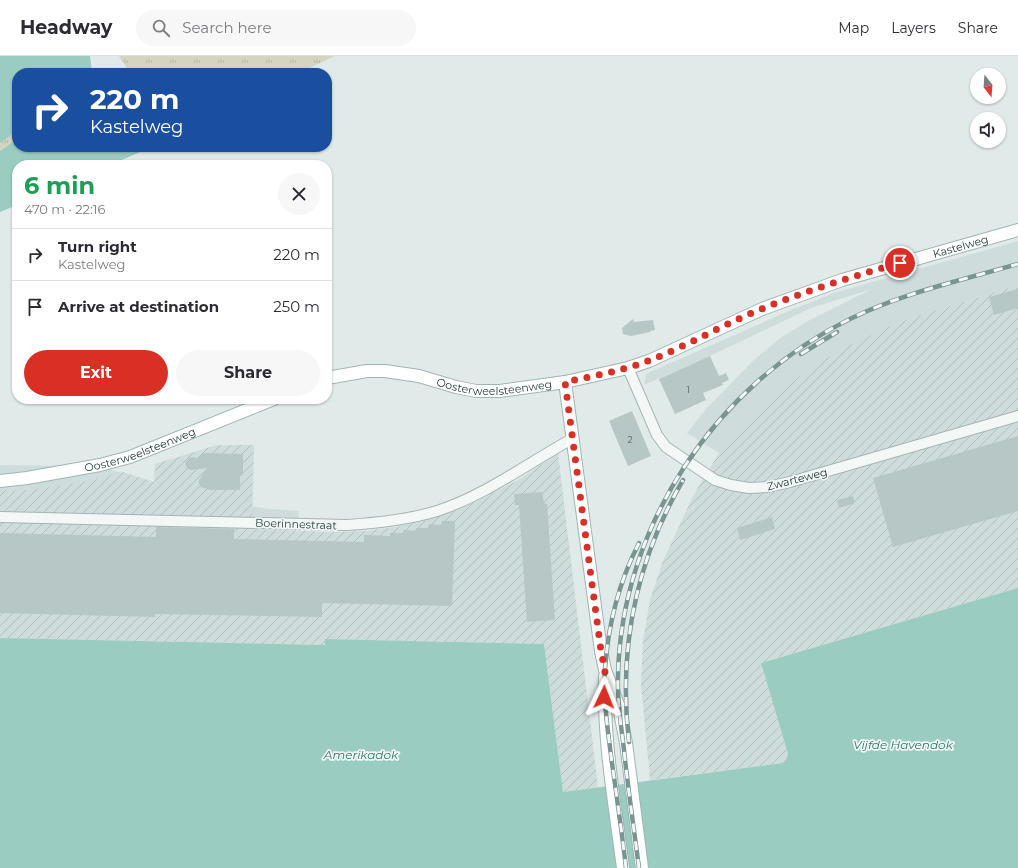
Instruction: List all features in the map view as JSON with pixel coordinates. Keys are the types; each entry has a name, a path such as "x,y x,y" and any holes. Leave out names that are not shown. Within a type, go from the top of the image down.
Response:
{"main road":[{"name":"Kastelweg","path":"565,382 628,368 649,361 762,309 802,293 842,280 1018,230"},
{"name":"Oosterweelsteenweg","path":"332,377 367,371 385,371 420,376 456,387 476,391 500,391 565,382 601,651 605,670 619,707 642,868"},
{"name":"Oosterweelsteenweg","path":"0,481 27,478 100,465 130,457 262,404"},
{"name":"Oosterweelsteenweg","path":"605,670 604,708 610,766 624,868"}],"street":[{"name":"Zwarteweg","path":"628,368 657,434 666,447 715,480 731,485 749,488 768,487 790,482 1018,416"},
{"name":"Boerinnestraat","path":"0,517 346,525 385,522 437,511 459,503 484,491 572,439"}],"shaded area":[{"path":"1018,241 1018,285 899,322 774,395 719,453 687,433 706,409 754,360 779,339 808,321 872,289 811,308 710,356 644,385 646,374 791,310 837,292"},
{"path":"1018,285 1018,588 761,663 788,754 786,761 783,763 650,780 641,685 643,641 650,600 663,561 693,496 719,453 774,395 811,368 842,349 899,322"},
{"path":"217,445 254,445 252,529 331,532 365,531 395,527 424,521 452,512 520,479 558,453 598,787 563,792 544,644 325,639 325,645 0,638 0,490 15,491 53,487 88,481 123,472 154,482 155,464"},
{"path":"0,465 71,466 108,469 226,502 269,509 299,511 298,519 0,512"}],"green space":[{"path":"119,56 335,56 310,68 127,68"},
{"path":"12,135 12,143 0,151 0,143"}],"water":[{"path":"0,56 90,56 91,68 12,68 12,135 0,143"},
{"path":"12,143 12,152 140,152 122,160 12,160 12,207 0,212 0,151"},
{"name":"Amerikadok","path":"1018,588 1018,868 0,868 0,638 325,645 325,639 544,644 563,792 783,763 788,754 761,663"}],"building":[{"path":"1018,289 1018,308 994,315 989,297"},
{"path":"633,319 634,322 653,320 655,330 631,336 623,334 622,328"},
{"path":"710,356 719,376 726,373 729,380 722,383 723,385 703,393 706,400 675,414 659,379"},
{"path":"632,411 651,456 628,466 609,421"},
{"path":"1018,436 1018,511 893,547 873,478"},
{"path":"204,453 243,454 243,475 240,475 240,490 210,490 201,487 199,480 207,468 191,470 187,468 185,463 189,458 193,457 198,459"},
{"path":"542,492 544,503 547,504 555,620 527,622 519,505 515,505 514,494"},
{"path":"853,496 855,503 839,508 837,500"},
{"path":"772,517 775,529 740,540 737,528"},
{"path":"442,521 455,521 452,606 322,603 322,617 155,614 155,617 0,613 0,533 156,537 156,527 234,529 234,539 364,542 364,535 390,536 390,533 403,533 403,530 416,531 416,528 428,528 429,524 441,525"}],"railway":[{"path":"639,868 619,704 618,676 623,620 637,566 657,515 685,466 718,421 758,382 802,347 850,319 890,302 912,294 1018,264"},
{"path":"801,354 837,332"},
{"path":"629,742 626,707 626,673 634,606 642,574 653,542 683,480"},
{"path":"626,868 606,716 605,669 609,636 620,588 639,543"}],"route":[{"path":"604,697 605,670 601,651 565,382 628,368 649,361 762,309 802,293 900,263"}],"water label":[{"name":"Vijfde Havendok","path":"903,744"}]}
